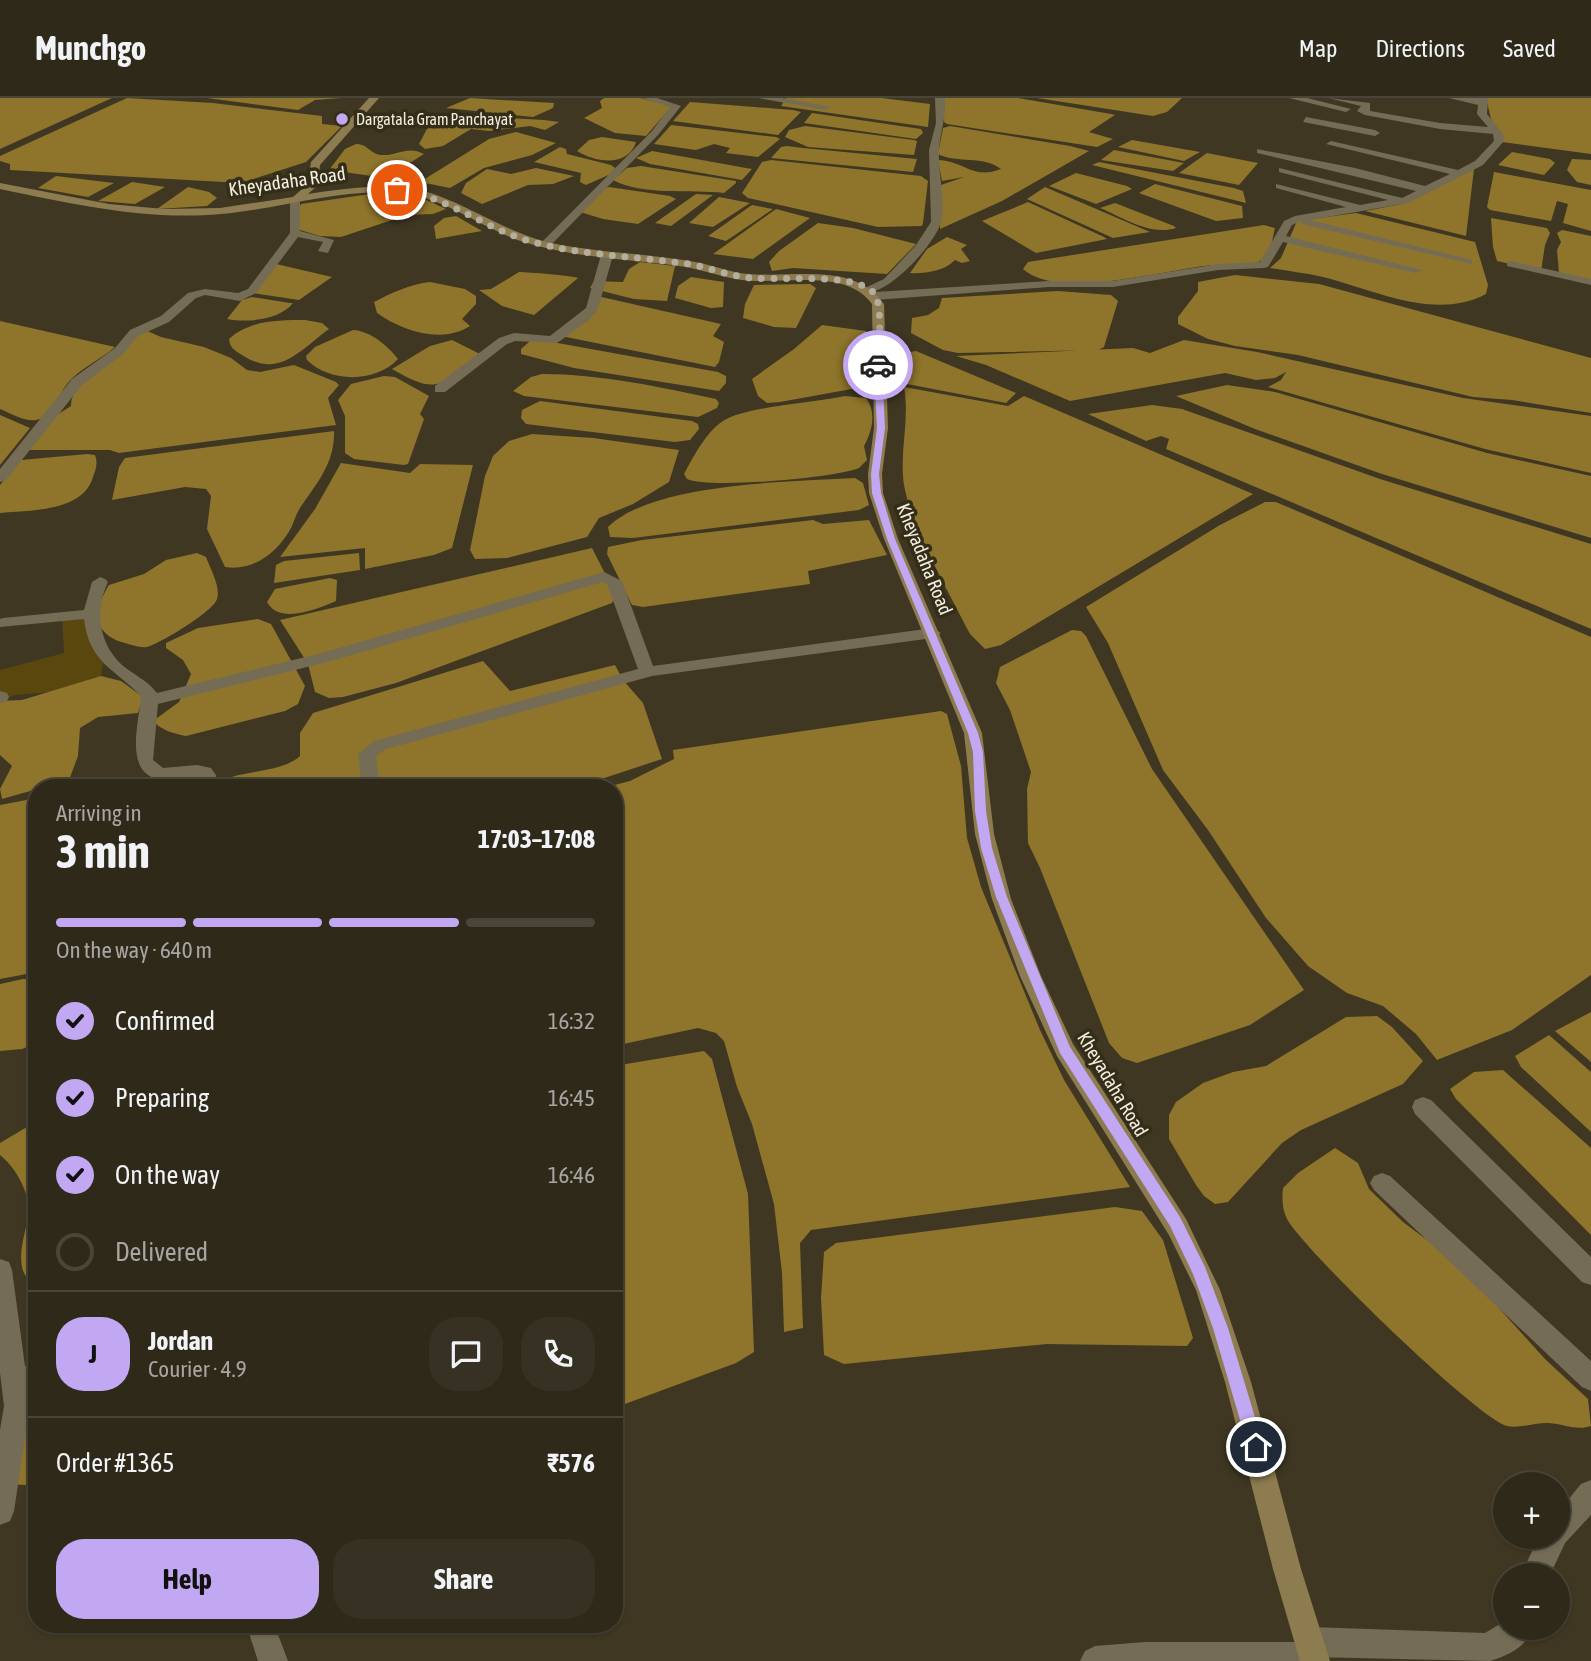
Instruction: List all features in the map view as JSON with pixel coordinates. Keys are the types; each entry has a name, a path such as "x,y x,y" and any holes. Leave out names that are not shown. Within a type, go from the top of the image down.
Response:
{"main road":[{"path":"295,201 313,185 315,164 374,98"},
{"name":"Kheyadaha Road","path":"0,186 104,208 161,213 219,211 374,191 414,191 446,202 501,231 545,245 696,265 750,278 829,279 880,291 878,377 881,428 875,474 876,493 891,539 973,733 978,752 980,811 987,848 1035,984 1084,1084 1175,1222 1207,1289 1256,1447 1313,1654"}],"street":[{"path":"647,98 681,102"},
{"path":"763,98 826,107"},
{"path":"880,291 920,247 936,222 934,150 941,123 940,98"},
{"path":"1294,98 1440,126 1496,131"},
{"path":"1333,98 1367,105 1342,127"},
{"path":"880,291 1114,284 1218,267 1255,267 1266,262 1288,223 1295,219 1404,201 1459,173 1495,149 1499,141 1496,131 1482,114 1483,100 1454,98"},
{"path":"545,245 681,102"},
{"path":"1306,120 1374,132"},
{"path":"1331,144 1459,173"},
{"path":"1260,151 1355,170 1426,190"},
{"path":"1283,170 1404,201"},
{"path":"1280,186 1364,209"},
{"path":"0,478 77,382 119,351 134,333 165,319 192,295 205,292 240,296 248,294 295,233 295,201"},
{"path":"1295,219 1468,262"},
{"path":"295,233 329,240 324,251"},
{"path":"1281,238 1416,270"},
{"path":"440,389 503,341 514,337 553,340 585,317 592,309 607,255"},
{"path":"1511,264 1591,282"},
{"path":"150,700 325,657 604,577 614,581 646,669 652,671"},
{"path":"100,582 94,592 90,614 95,635 108,660 145,689 150,700 144,760 147,767 160,775 205,772 206,779"},
{"path":"3,623 90,614"},
{"path":"370,779 367,754 380,745 652,671 933,634"},
{"path":"1423,1107 1591,1274"},
{"path":"1382,1183 1591,1378"},
{"path":"0,1270 26,1378 17,1406 0,1511"},
{"path":"1570,1518 1591,1494"},
{"path":"263,1633 274,1661"},
{"path":"1095,1661 1145,1657 1485,1648 1506,1640"}],"shaded area":[{"path":"0,98 112,98 0,149"},
{"path":"127,98 213,103 322,116 322,124 342,126 306,162 241,183 10,170 10,164 0,161 0,156"},
{"path":"207,98 341,98 315,100 298,110"},
{"path":"470,98 554,103 553,108 533,117 446,108"},
{"path":"604,98 640,98 672,106 646,136 615,133 584,118 602,108 600,101"},
{"path":"786,98 882,98 930,104 928,127 781,106"},
{"path":"944,98 1018,98 1111,114 1115,115 1089,132 1113,139 1097,147 947,124 944,122"},
{"path":"1037,98 1182,98 1167,112 1153,116"},
{"path":"1486,98 1591,98 1591,154 1502,142 1491,119"},
{"path":"690,102 801,112 778,135 673,121"},
{"path":"812,113 921,129 923,133 916,139 804,123"},
{"path":"439,114 559,122 545,130 530,126 489,131 471,129 443,146 425,149 419,144 428,127 425,122"},
{"path":"671,125 780,139 758,157 726,153 730,148 714,144 696,150 654,144"},
{"path":"805,126 917,141 914,155 808,147 785,137 789,130"},
{"path":"950,126 1089,151 1002,201 940,229 941,185 964,177 942,181 938,160 975,171 991,172 1001,169 986,162 954,159 938,154 943,128"},
{"path":"516,132 556,143 532,155 484,168 450,188 420,182 489,139"},
{"path":"602,137 636,142 626,156 619,159 602,160 577,151 589,140"},
{"path":"1132,140 1200,152 1184,161 1118,147"},
{"path":"356,144 381,155 413,150 424,154 386,178 329,170 345,149"},
{"path":"560,147 566,149 567,154 611,165 615,168 613,173 586,185 580,182 581,173 534,162"},
{"path":"781,147 917,159 913,172 771,158"},
{"path":"1114,150 1184,163 1173,171 1101,160"},
{"path":"652,151 752,169 742,180 650,164 636,158"},
{"path":"1512,152 1550,159 1555,163 1544,175 1498,165"},
{"path":"1207,153 1258,163 1239,185 1179,173"},
{"path":"1572,159 1591,160 1591,185 1577,182 1567,170"},
{"path":"771,160 921,176 928,181 922,226 878,227 748,198 742,193 762,162"},
{"path":"1099,162 1234,188 1243,191 1246,203 1092,165"},
{"path":"641,166 736,183 724,193 652,190 613,180 627,168"},
{"path":"536,168 574,176 553,184 528,185 482,204 461,193 466,183 487,169 511,174"},
{"path":"1474,169 1466,236 1365,211 1402,204"},
{"path":"1494,172 1591,190 1591,231 1563,223 1568,204 1557,201 1551,221 1490,210 1487,207"},
{"path":"1076,173 1132,189 1096,204 1049,186"},
{"path":"56,176 114,183 88,197 38,188"},
{"path":"132,182 165,187 135,204 98,201"},
{"path":"1155,184 1242,206 1243,218 1216,221 1139,193"},
{"path":"188,187 209,192 217,198 207,206 157,209"},
{"path":"609,187 676,199 638,224 603,219 580,212 602,189"},
{"path":"1045,187 1150,232 1113,238 1027,199"},
{"path":"370,194 415,195 446,209 433,214 407,215 341,237 320,236 300,230 297,212 301,204"},
{"path":"696,194 713,195 671,226 655,223"},
{"path":"719,197 750,203 713,227 689,223"},
{"path":"1028,202 1107,239 1036,253 982,221"},
{"path":"1115,203 1176,228 1147,228 1100,208"},
{"path":"752,205 773,209 726,241 708,236"},
{"path":"776,209 810,218 753,259 713,254"},
{"path":"1356,213 1475,242 1488,285 1486,294 1467,302 1426,304 1323,277 1270,268 1281,258 1297,221"},
{"path":"456,216 482,231 436,239 434,226 444,218"},
{"path":"1491,218 1547,228 1550,233 1541,271 1497,261"},
{"path":"818,223 853,228 916,244 887,274 793,268 772,271 769,262 779,251"},
{"path":"1264,225 1275,228 1267,255 1249,266 1212,265 1086,283 1039,278 1023,269 1028,262"},
{"path":"1562,230 1591,236 1591,281 1559,273 1557,250 1561,242 1557,233"},
{"path":"947,237 967,245 961,249 970,261 962,263 955,260 934,271 910,273 927,249"},
{"path":"640,262 675,266 667,301 634,299 590,288 594,281 623,282 629,269"},
{"path":"276,264 332,277 299,300 252,293"},
{"path":"519,272 578,278 534,315 502,306 479,290 491,289"},
{"path":"1235,275 1319,284 1591,358 1591,413 1512,400 1473,397 1298,355 1235,346 1208,339 1178,324 1178,317 1198,291 1198,282"},
{"path":"691,277 724,282 723,307 711,308 675,298 678,286"},
{"path":"430,282 465,289 476,296 476,304 462,319 470,326 459,331 435,335 410,330 377,313 374,302 401,289"},
{"path":"810,284 816,288 796,328 774,327 743,318 745,304 754,285"},
{"path":"1058,291 1111,295 1118,301 1104,347 1098,350 958,353 943,350 911,333 912,318 928,315 939,308 942,298"},
{"path":"597,296 721,324 713,336 724,342 719,362 715,367 561,336 595,313"},
{"path":"252,297 293,303 272,317 244,321 227,319 242,300"},
{"path":"305,320 322,323 329,329 298,353 278,363 255,362 231,347 229,339 246,328 275,321"},
{"path":"0,321 115,347 72,378 47,415 36,420 27,420 0,409"},
{"path":"822,325 866,331 868,386 780,402 767,403 758,396 752,379"},
{"path":"145,330 161,337 204,347 231,358 247,370 260,372 294,365 336,382 339,385 328,398 336,425 119,453 110,450 25,450 47,421 71,406 78,386 87,376 137,332"},
{"path":"353,330 378,340 398,359 378,373 353,377 328,373 307,360 306,356 315,347"},
{"path":"452,340 482,355 448,380 430,385 392,369 430,346"},
{"path":"541,340 718,372 726,376 726,383 719,391 574,368 521,354 521,349 530,341"},
{"path":"1184,340 1257,352 1463,398 1591,416 1591,473 1485,449 1268,387 1281,380 1286,372 1275,378 1256,380 1225,373 1070,401 986,365 956,356 1133,348 1150,353"},
{"path":"916,351 1016,393 1006,403 907,384 905,353"},
{"path":"542,374 630,382 716,399 719,403 717,408 698,417 524,396 513,391 531,377"},
{"path":"384,376 395,377 429,396 420,414 424,419 408,464 404,465 354,459 345,453 345,416 338,400 351,384"},
{"path":"1227,385 1275,392 1487,453 1591,476 1591,538 1382,474 1255,429 1176,396"},
{"path":"904,387 1008,406 1024,396 1253,494 1001,645 985,649 970,634 952,600 908,502 903,473 906,412"},
{"path":"845,396 866,398 871,410 871,428 864,446 867,460 859,468 825,475 745,483 699,482 687,479 684,474 706,438 723,421 764,408"},
{"path":"540,401 692,421 698,424 699,429 690,440 675,442 526,424 521,418 522,410"},
{"path":"1152,405 1182,409 1380,479 1591,544 1591,629 1166,449 1169,439 1161,436 1146,441 1088,414"},
{"path":"0,415 30,428 0,465"},
{"path":"334,431 328,463 286,537 272,552 255,563 235,568 225,567 207,529 211,496 206,489 185,487 112,500 119,467 125,458"},
{"path":"532,434 593,438 679,450 669,482 633,504 599,518 587,537 507,558 475,559 470,550 485,476 493,456 509,441"},
{"path":"95,455 96,469 87,488 79,497 40,510 0,513 0,485 21,460"},
{"path":"341,463 410,473 420,464 473,465 452,548 434,555 365,569 365,548 280,557 315,509"},
{"path":"855,478 863,483 869,505 859,510 633,538 610,537 608,527 629,512 689,493 761,483"},
{"path":"1265,502 1276,502 1591,637 1591,975 1512,1030 1437,1060 1416,1034 1383,1006 1347,993 1308,966 1266,918 1208,830 1163,770 1108,643 1086,607 1220,525"},
{"path":"813,520 823,524 869,520 887,555 808,571 810,584 643,607 632,605 607,554 608,547 642,540"},
{"path":"592,548 616,595 612,603 396,683 343,697 329,698 315,692 308,664 280,620"},
{"path":"197,553 206,557 218,589 217,599 206,612 147,647 125,643 106,634 101,628 98,612 109,585 144,574 166,560"},
{"path":"359,553 360,570 274,583 276,565 284,561"},
{"path":"330,578 337,580 336,601 319,608 299,613 280,613 267,602 275,589"},
{"path":"90,614 104,658 101,676 52,692 15,695 0,701 0,670 64,653 62,617"},
{"path":"258,619 271,624 305,686 298,704 285,711 186,736 168,731 153,721 179,702 191,674 183,660 166,648 166,643 198,628"},
{"path":"1072,630 1081,631 1086,636 1152,769 1304,990 1250,1025 1137,1063 1122,1058 1109,1043 1028,843 1027,789 1031,772 1010,710 996,683 1000,667"},
{"path":"483,661 510,691 615,665 623,680 643,703 662,759 601,779 226,779 280,767 300,756 300,733 313,713"},
{"path":"101,676 121,681 143,697 138,713 98,717 80,728 78,756 69,779 28,779 28,792 2,799 0,789 12,766 0,755 0,701 22,700"},
{"path":"941,711 947,714 961,766 967,838 981,887 1040,1030 1064,1080 1130,1187 811,1230 800,1243 803,1328 784,1332 782,1273 774,1204 752,1124 737,1087 724,1041 716,1033 698,1028 623,1044 623,783 674,759 673,750"},
{"path":"182,777 199,777 199,779 164,779"},
{"path":"28,800 28,974 0,979 0,805"},
{"path":"28,979 28,1047 22,1049 0,1051 0,984"},
{"path":"1591,1012 1591,1062 1555,1031"},
{"path":"1377,1016 1392,1027 1423,1061 1403,1084 1301,1130 1282,1143 1228,1202 1215,1204 1204,1196 1169,1139 1169,1115 1176,1102 1203,1083 1233,1072 1266,1066 1346,1017"},
{"path":"1549,1035 1591,1072 1591,1132 1521,1067 1515,1056"},
{"path":"704,1051 712,1059 748,1194 754,1352 736,1363 623,1405 623,1064"},
{"path":"1503,1070 1591,1148 1591,1235 1456,1099 1450,1089 1474,1072"},
{"path":"28,1126 28,1214 26,1193 15,1172 0,1155 0,1143"},
{"path":"1335,1148 1358,1163 1369,1189 1403,1222 1459,1264 1545,1359 1588,1399 1591,1426 1576,1428 1544,1423 1512,1427 1490,1416 1392,1331 1324,1263 1287,1219 1283,1188 1298,1173"},
{"path":"1115,1207 1142,1211 1163,1240 1193,1338 1187,1346 1047,1344 844,1364 824,1355 821,1298 824,1252 836,1243"},
{"path":"28,1214 28,1279 22,1267 21,1252"},
{"path":"28,1429 28,1485 12,1484 19,1431"}],"way so far":[{"path":"397,190 414,191 438,198 501,231 555,247 680,262 750,278 829,279 856,284 873,292 878,304 878,365"}],"place":[{"name":"Dargatala Gram Panchayat","path":"342,119"}],"route":[{"path":"878,365 881,428 875,474 876,493 891,539 973,733 980,769 980,811 987,848 1002,897 1035,984 1065,1049 1084,1084 1175,1222 1207,1289 1256,1447"}]}
